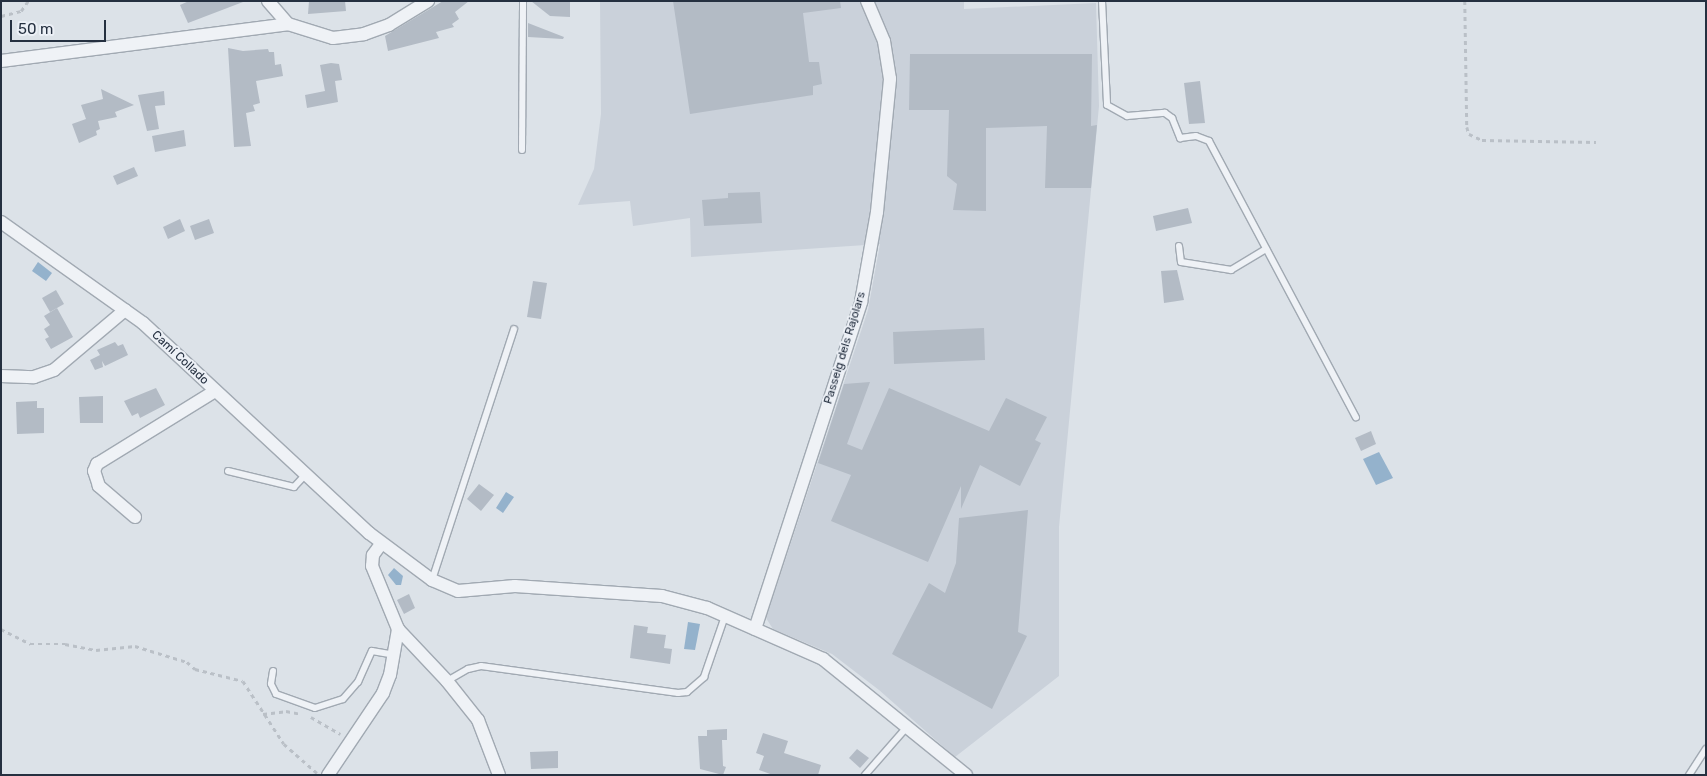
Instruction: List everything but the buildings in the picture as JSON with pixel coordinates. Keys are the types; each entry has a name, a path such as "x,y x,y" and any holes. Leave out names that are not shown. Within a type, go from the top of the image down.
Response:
{"street":[{"path":"268,1 288,24"},
{"path":"1,60 288,24 315,34 343,37 377,30 412,6 428,1"},
{"name":"Passeig dels Rajolars","path":"755,629 861,302 866,275 877,212 890,78 884,41 867,1"},
{"name":"Camí Collado","path":"1,222 125,310 381,544 432,580 458,591 515,586 662,596 725,615 823,659 908,726 966,775"},
{"path":"1,376 34,377 54,370 125,310"},
{"path":"135,517 99,486 94,471 97,464 215,392"},
{"path":"381,544 372,555 372,566 398,629 447,681 478,720 499,775"},
{"path":"332,773 383,693 394,655 398,629"}],"lane":[{"path":"522,150 523,1"},
{"path":"1102,1 1107,105 1128,116 1165,113 1172,118 1180,138 1196,136 1209,141 1356,417"},
{"path":"1179,246 1181,262 1232,270 1266,249"},
{"path":"432,580 514,329"},
{"path":"228,471 294,487 305,475"},
{"path":"447,681 468,669 481,666 678,693 688,692 704,677 725,615"},
{"path":"273,671 271,684 276,694 316,708 343,700 358,682 372,651 394,655"},
{"path":"865,775 908,726"},
{"path":"1689,775 1706,749"}],"path":[{"path":"1,16 21,11 28,1"},
{"path":"1465,1 1467,127 1470,134 1482,140 1596,142"},
{"path":"1,629 30,644 65,644 96,650 135,646 178,659 195,669 243,681 284,744 319,775"},
{"path":"263,714 286,711 307,715 354,738"}],"shaded area":[{"path":"600,1 964,1 964,9 1096,3 1099,106 1059,527 1059,676 955,757 879,690 832,654 773,629 766,618 868,310 880,244 691,257 690,218 633,226 630,201 578,205 594,169 601,114"}],"water":[{"path":"38,262 52,273 46,281 32,271"},
{"path":"1379,452 1393,478 1376,485 1363,459"},
{"path":"506,492 514,497 503,513 496,508"},
{"path":"394,568 403,576 401,585 396,585 388,575"},
{"path":"688,622 700,624 695,650 684,649"}]}
